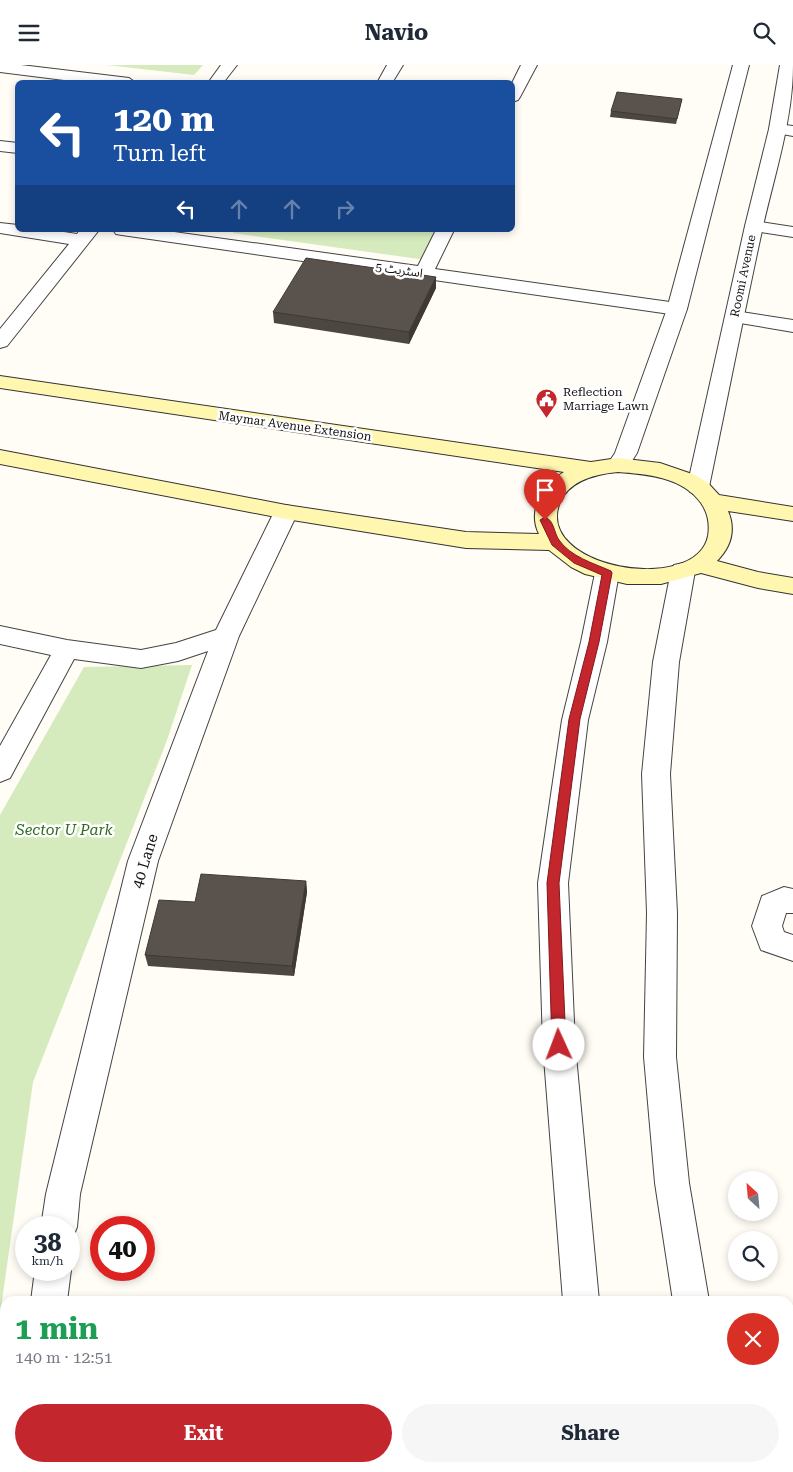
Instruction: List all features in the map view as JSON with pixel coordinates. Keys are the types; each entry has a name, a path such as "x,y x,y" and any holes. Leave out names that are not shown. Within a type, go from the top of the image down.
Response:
{"main road":[{"name":"Maymar Avenue Extension","path":"0,382 591,469"},
{"path":"0,457 286,512 466,539 556,543"},
{"path":"793,514 705,494 674,474 647,467 618,465 591,469 565,481 549,499 545,520 556,543 577,561 607,573 647,578 691,568 793,586"},
{"path":"691,568 717,546 722,524 705,494"}],"street":[{"path":"217,80 229,65"},
{"path":"386,80 395,65"},
{"path":"515,91 529,65"},
{"path":"618,465 626,453 677,309 741,65"},
{"name":"Roomi Avenue","path":"705,494 735,317 754,226 785,130 788,65"},
{"path":"0,67 105,80"},
{"path":"0,146 15,148"},
{"path":"754,226 793,232"},
{"path":"0,228 15,229"},
{"path":"49,232 86,235"},
{"name":"اسٹریٹ 5","path":"136,232 677,309"},
{"path":"424,273 444,232"},
{"path":"0,342 86,235"},
{"path":"735,317 793,326"},
{"name":"40 Lane","path":"60,1216 63,1194 143,861 226,636 286,512"},
{"path":"690,1296 672,1183 660,1057 662,913 656,774 666,662 691,568"},
{"path":"581,1296 559,1045 553,883 575,719 594,642 607,573"},
{"path":"0,635 67,649 141,659 178,652 226,636"},
{"path":"0,771 67,649"},
{"path":"793,901 784,899 772,905 768,927 772,941 793,948"},
{"path":"50,1296 52,1281"}],"green space":[{"path":"107,65 203,65 194,75"},
{"path":"234,232 438,232 426,260"},
{"name":"Sector U Park","path":"192,665 166,743 33,1082 3,1296 0,1296 0,815 84,667"}],"building":[{"path":"617,92 682,99 677,119 611,111"},
{"path":"306,258 436,277 409,332 273,312"},
{"path":"201,874 306,881 292,966 145,955 159,900 195,902"}],"place":[{"name":"Reflection Marriage Lawn","path":"547,418"}],"route":[{"path":"545,520 556,543 577,561 607,573 594,642 575,719 566,773 553,883 559,1045"}]}
